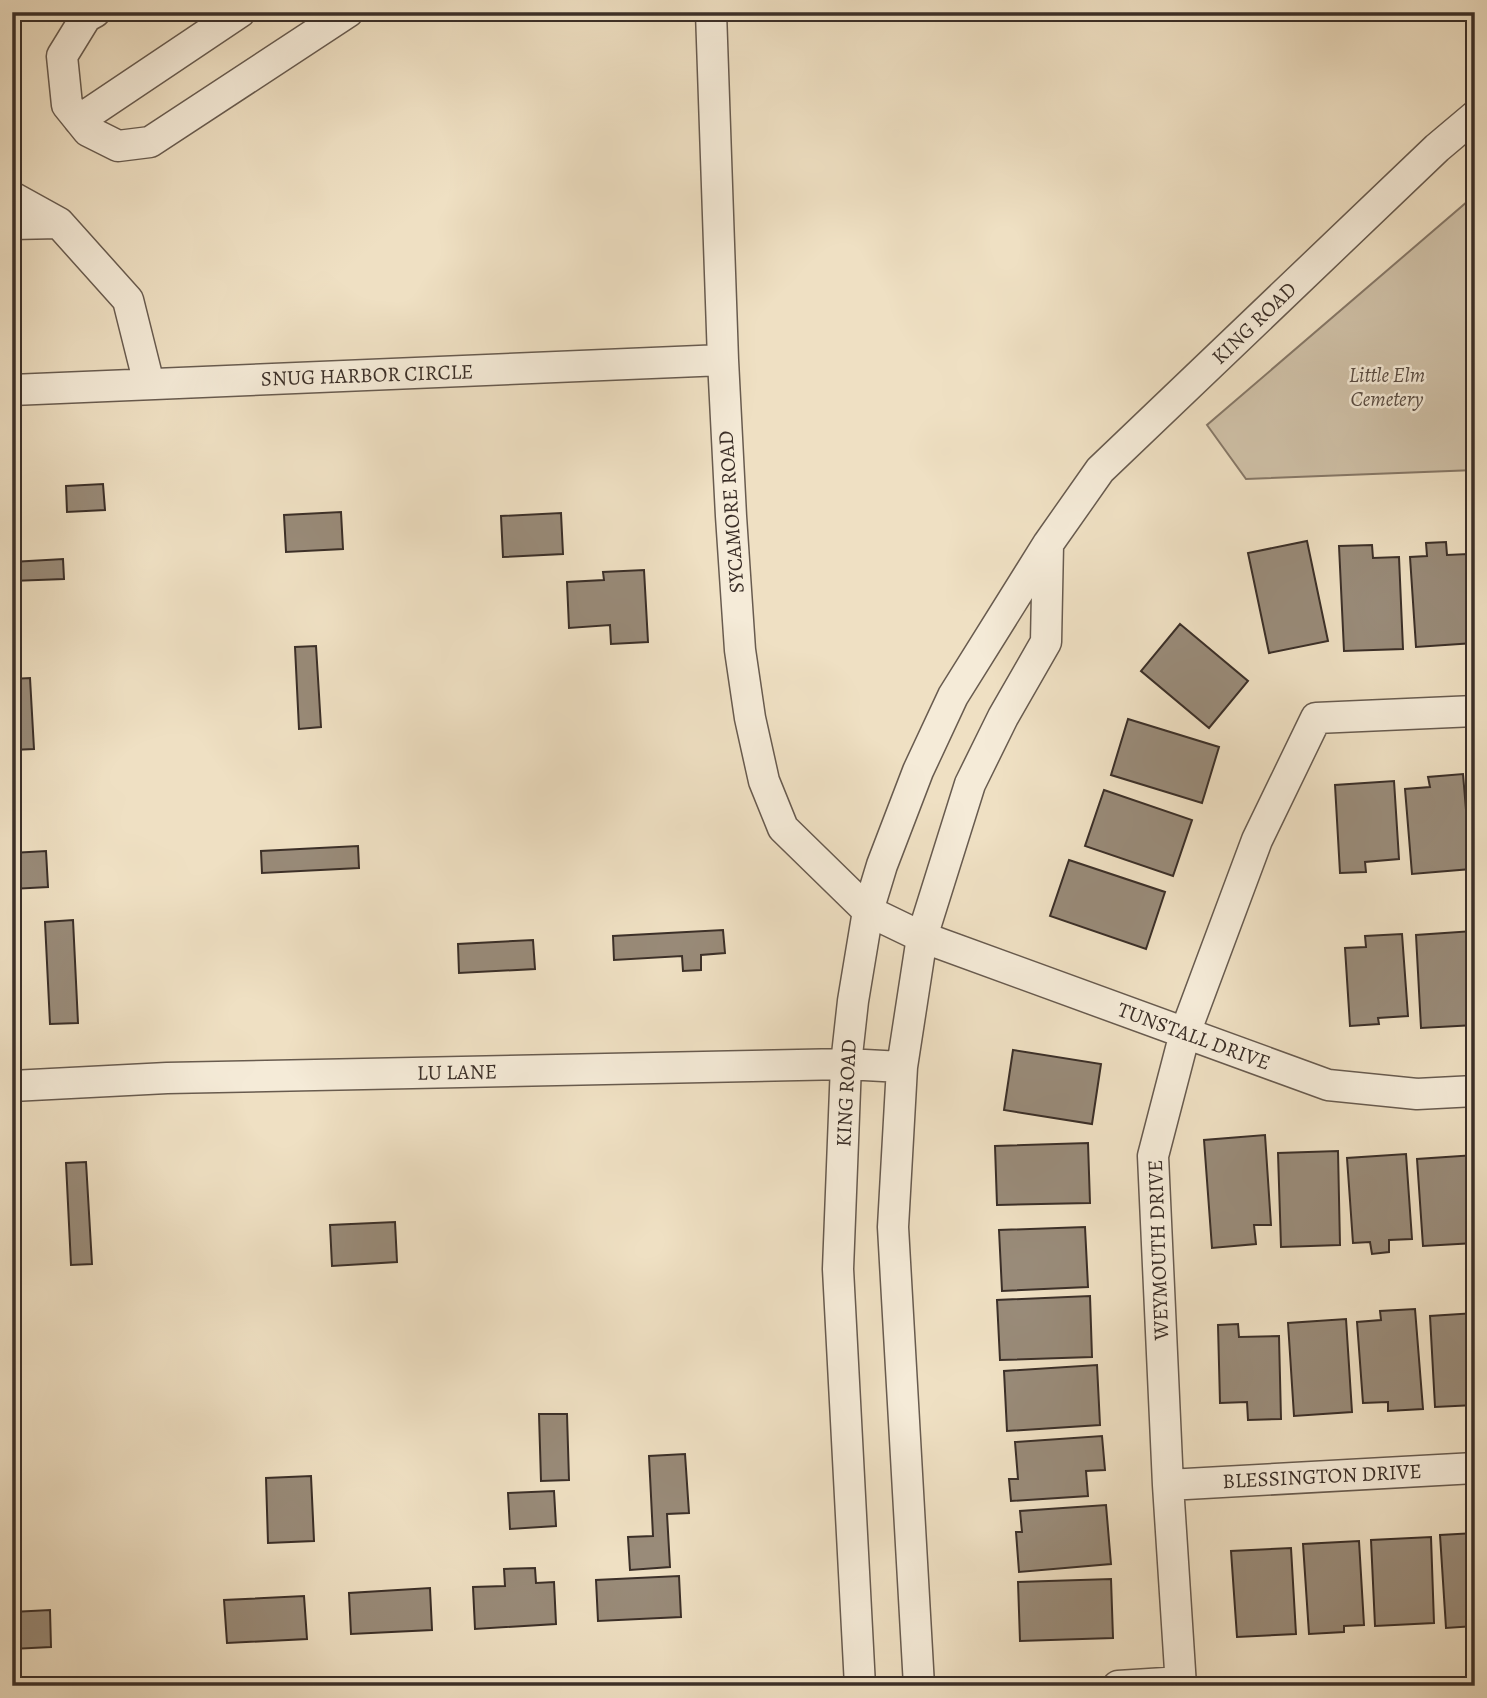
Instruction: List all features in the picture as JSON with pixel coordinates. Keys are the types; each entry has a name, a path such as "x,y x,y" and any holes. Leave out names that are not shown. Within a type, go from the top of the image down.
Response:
{"street":[{"path":"95,12 86,17 62,56 67,105 88,131 118,146 150,142 348,12"},
{"path":"79,120 240,12"},
{"name":"SYCAMORE ROAD","path":"711,12 723,360 740,650 750,718 764,781 783,828 868,911 922,937"},
{"name":"KING ROAD","path":"860,1686 838,1269 846,1064 868,911 882,864 918,771 953,696 1048,544 1100,470 1437,148 1475,116"},
{"path":"12,197 59,223 128,300 149,384"},
{"path":"12,224 59,223"},
{"name":"SNUG HARBOR CIRCLE","path":"12,390 723,360"},
{"path":"919,1686 893,1227 902,1067 922,937 970,784 1003,717 1046,642 1048,544"},
{"name":"WEYMOUTH DRIVE","path":"1181,1684 1168,1485 1153,1156 1185,1033 1257,840 1316,718 1475,711"},
{"name":"TUNSTALL DRIVE","path":"922,937 1328,1085 1418,1094 1475,1091"},
{"name":"LU LANE","path":"12,1086 167,1077 846,1064 902,1067"},
{"name":"BLESSINGTON DRIVE","path":"1168,1485 1475,1468"},
{"path":"1118,1686 1181,1684"}],"green space":[{"name":"Little Elm Cemetery","path":"1475,195 1475,470 1246,479 1207,425"}],"building":[{"path":"103,484 105,510 67,512 66,486"},
{"path":"341,512 343,549 286,552 284,515"},
{"path":"561,513 563,554 503,557 501,516"},
{"path":"1307,541 1328,641 1269,653 1248,553"},
{"path":"1446,542 1447,555 1468,554 1474,643 1416,647 1410,557 1427,556 1426,543"},
{"path":"1372,545 1373,558 1399,557 1403,649 1344,651 1339,546"},
{"path":"63,559 64,579 12,581 12,562"},
{"path":"644,570 648,642 611,644 610,625 569,628 567,582 604,580 603,572"},
{"path":"1180,624 1248,681 1209,728 1141,671"},
{"path":"316,646 321,727 299,729 295,647"},
{"path":"30,678 34,749 12,750 12,679"},
{"path":"1128,719 1219,747 1202,803 1111,775"},
{"path":"1463,774 1471,869 1412,874 1405,789 1430,787 1428,777"},
{"path":"1394,781 1399,859 1365,862 1366,872 1340,873 1335,785"},
{"path":"1104,790 1192,820 1173,876 1085,846"},
{"path":"358,846 359,868 262,873 261,851"},
{"path":"46,851 48,887 12,889 12,853"},
{"path":"1069,860 1165,892 1146,949 1050,916"},
{"path":"17,916 21,980 12,980 12,917"},
{"path":"73,920 78,1023 50,1024 45,922"},
{"path":"723,930 725,953 701,955 701,970 683,971 682,956 614,960 613,936"},
{"path":"1473,931 1475,1025 1421,1028 1416,935"},
{"path":"1402,934 1408,1016 1378,1018 1379,1024 1350,1026 1345,948 1366,947 1365,936"},
{"path":"533,940 535,969 459,973 458,944"},
{"path":"1013,1050 1101,1064 1092,1124 1004,1110"},
{"path":"1265,1135 1271,1225 1254,1225 1256,1244 1212,1248 1204,1140"},
{"path":"1088,1143 1090,1203 997,1205 995,1146"},
{"path":"1338,1151 1340,1245 1281,1247 1278,1153"},
{"path":"1406,1154 1412,1239 1389,1240 1389,1252 1372,1254 1370,1242 1353,1243 1347,1158"},
{"path":"1475,1155 1475,1243 1423,1246 1417,1159"},
{"path":"86,1162 92,1264 71,1265 66,1163"},
{"path":"395,1222 397,1262 332,1266 330,1225"},
{"path":"1085,1227 1088,1287 1002,1291 999,1230"},
{"path":"1090,1296 1092,1357 1000,1360 997,1300"},
{"path":"1415,1309 1423,1409 1388,1411 1388,1402 1363,1403 1357,1322 1381,1320 1380,1311"},
{"path":"1475,1313 1475,1405 1435,1407 1430,1316"},
{"path":"1346,1319 1352,1412 1294,1416 1288,1323"},
{"path":"1238,1324 1239,1337 1279,1336 1281,1419 1248,1420 1247,1402 1220,1403 1218,1325"},
{"path":"1097,1365 1100,1425 1007,1431 1004,1371"},
{"path":"539,1414 567,1414 569,1480 541,1481"},
{"path":"1102,1436 1105,1470 1086,1471 1088,1496 1011,1501 1009,1479 1018,1479 1015,1442"},
{"path":"685,1454 689,1513 667,1514 670,1567 630,1570 628,1537 653,1536 649,1456"},
{"path":"311,1476 314,1541 268,1543 266,1478"},
{"path":"554,1491 556,1526 510,1529 508,1493"},
{"path":"1106,1505 1111,1564 1019,1572 1016,1532 1022,1532 1020,1511"},
{"path":"1475,1533 1475,1626 1446,1628 1440,1535"},
{"path":"1431,1537 1434,1623 1375,1626 1371,1540"},
{"path":"1359,1541 1364,1625 1344,1626 1344,1632 1309,1634 1303,1544"},
{"path":"1291,1548 1296,1634 1237,1637 1231,1551"},
{"path":"535,1568 536,1583 554,1582 556,1624 475,1629 473,1587 505,1586 504,1569"},
{"path":"679,1576 681,1617 598,1621 596,1580"},
{"path":"1111,1579 1113,1638 1020,1641 1018,1582"},
{"path":"430,1588 432,1630 351,1634 349,1593"},
{"path":"304,1596 307,1639 227,1643 224,1600"},
{"path":"50,1610 51,1647 12,1649 12,1612"}]}
